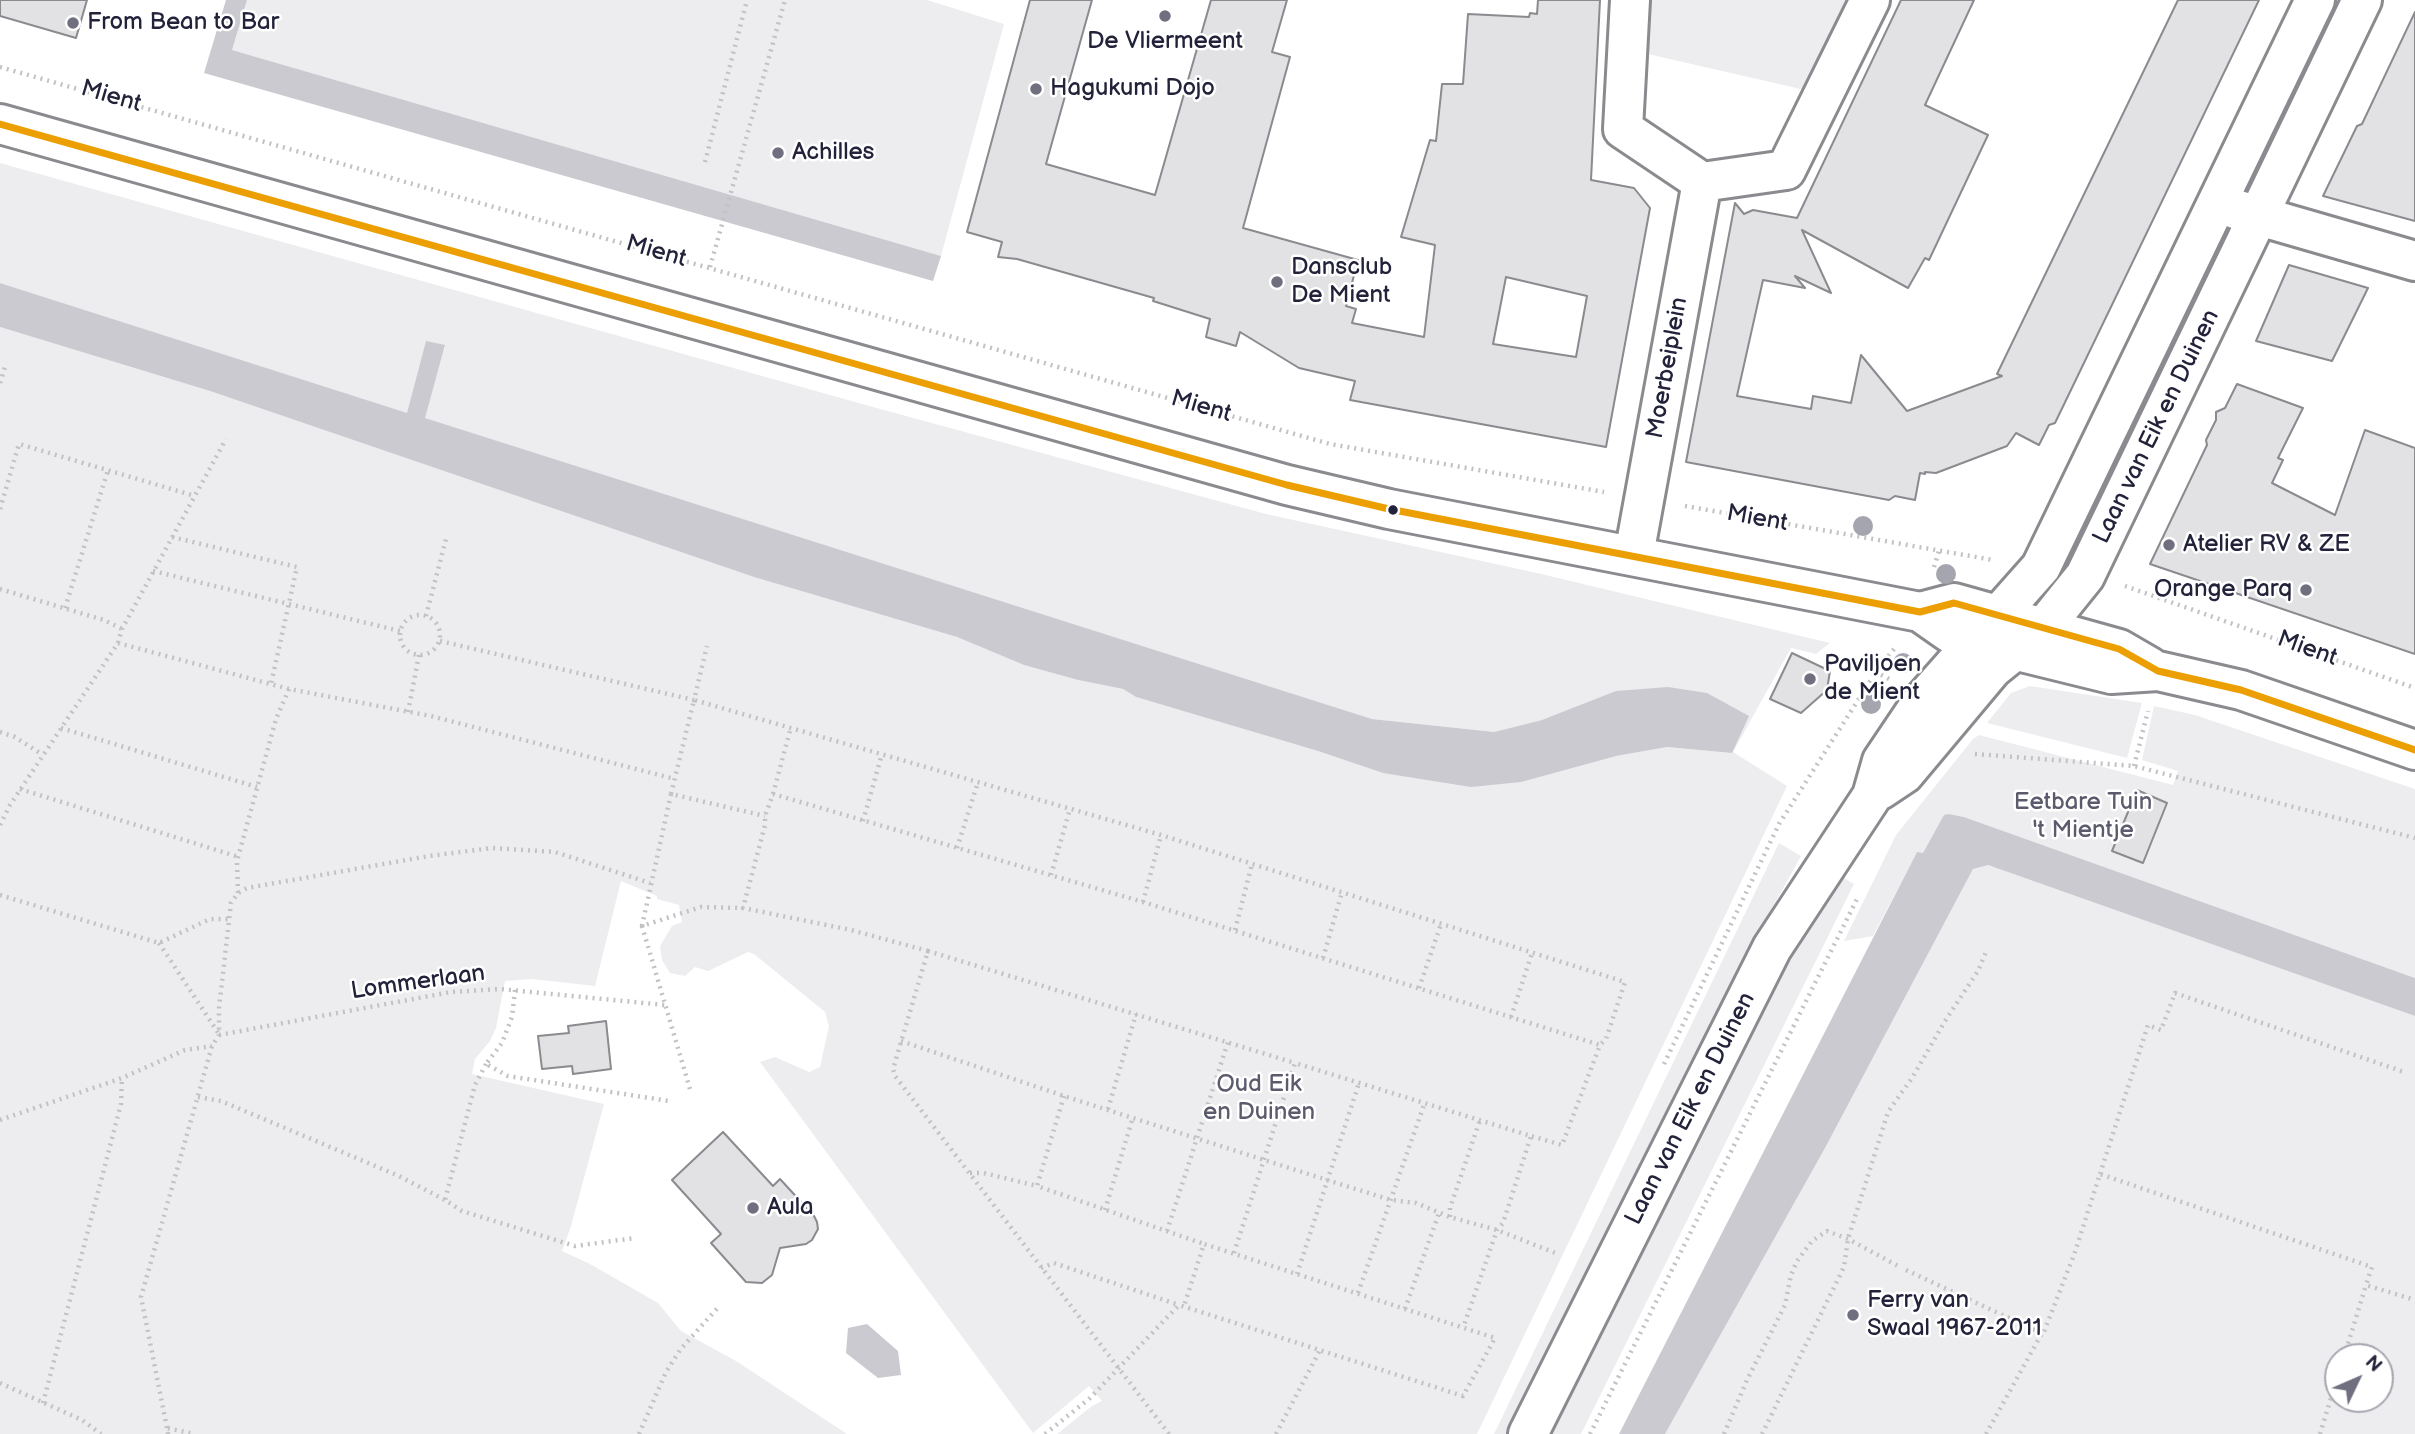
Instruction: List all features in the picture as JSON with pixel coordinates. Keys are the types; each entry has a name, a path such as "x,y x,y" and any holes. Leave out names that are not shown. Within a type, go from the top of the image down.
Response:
{"street":[{"path":"1630,0 1623,129 1702,182 1786,170 1870,0"},
{"name":"Laan van Eik en Duinen","path":"1528,1434 1772,948 1872,796 1882,761 1923,700 2041,568 2315,0"},
{"name":"Laan van Eik en Duinen","path":"1872,796 1904,774 1992,668 2044,627 2085,576 2362,0"},
{"path":"0,124 1287,485 1389,509 1920,612 1954,603 2015,651 2155,686 2241,690 2415,750"},
{"name":"Moerbeiplein","path":"1634,555 1702,182"},
{"path":"2217,203 2415,261"},
{"path":"1988,629 2044,627 2119,649 2155,686"}],"path":[{"path":"705,162 747,0"},
{"path":"710,267 785,0"},
{"name":"Mient","path":"0,66 1330,444 2041,568"},
{"path":"0,383 5,366"},
{"path":"0,825 20,789 118,643 122,629 226,439"},
{"path":"0,509 19,444 195,496"},
{"path":"65,608 108,470"},
{"path":"172,537 297,567 271,684"},
{"path":"426,616 446,539"},
{"path":"153,571 400,631"},
{"name":"Mient","path":"2085,576 2140,590 2415,688"},
{"path":"0,589 104,620 122,629"},
{"path":"422,614 437,623 441,632 440,641 428,654 419,655 403,646 400,631 405,621 422,614"},
{"path":"440,641 694,699 1161,835 1625,982 1606,1039 1600,1045 1562,1145 928,951 851,930 743,908 701,906 642,926"},
{"path":"118,643 289,689 443,719 675,779"},
{"path":"690,1089 642,926 707,646"},
{"path":"408,712 419,655"},
{"path":"2134,766 2155,686"},
{"path":"238,893 239,857 276,719 289,689"},
{"path":"1949,717 1964,753 2134,766 2415,838"},
{"path":"61,727 257,786"},
{"path":"743,908 765,816 791,727"},
{"path":"0,732 15,737 43,755"},
{"path":"863,821 882,754"},
{"path":"957,848 978,782"},
{"path":"20,789 239,857"},
{"path":"671,794 765,816"},
{"path":"773,794 1143,902 1600,1045"},
{"path":"1051,875 1070,808"},
{"path":"1143,902 1161,835"},
{"path":"194,1434 167,1431 141,1297 212,1046 219,1035 219,1008 231,902 238,893 247,888 416,858 492,848 555,852 650,883"},
{"path":"1235,930 1252,864"},
{"path":"1590,1434 1862,889"},
{"path":"1323,958 1342,892"},
{"path":"0,895 159,943 219,1035"},
{"path":"159,943 210,919 229,919"},
{"path":"1419,988 1441,924"},
{"path":"928,951 893,1069 895,1076 1169,1434"},
{"path":"1762,1434 1844,1267 1848,1239 1888,1112 1913,1078 1945,1021 1978,971 1986,952"},
{"path":"1511,1017 1532,953"},
{"path":"445,1200 475,1085 486,1064 502,1043 512,1017 515,990"},
{"name":"Lommerlaan","path":"219,1035 451,992 515,990 665,1004"},
{"path":"1986,1434 2042,1333 2074,1255 2148,1025 2161,1030 2175,993 2404,1072"},
{"path":"1108,1109 1136,1014"},
{"path":"901,1041 1327,1180 1391,1200 1416,1203 1558,1254"},
{"path":"1167,1231 1228,1042"},
{"path":"0,1120 122,1078 185,1050 212,1046"},
{"path":"1234,1253 1295,1063"},
{"path":"486,1064 508,1076 669,1101"},
{"path":"43,1403 121,1104 122,1078"},
{"path":"1297,1274 1359,1083"},
{"path":"1037,1186 1064,1096"},
{"path":"197,1097 221,1101 399,1176 462,1211 575,1247 635,1238"},
{"path":"1358,1294 1425,1102"},
{"path":"1105,1210 1133,1117"},
{"path":"1450,1217 1450,1208 1480,1120"},
{"path":"1463,1328 1497,1230 1503,1223 1531,1136"},
{"path":"969,1173 984,1173 1037,1186 1204,1244 1495,1338 1463,1396 1054,1264 1041,1268"},
{"path":"2100,1174 2372,1267 2348,1343"},
{"path":"1405,1309 1439,1213"},
{"path":"1724,1434 1747,1380 1785,1305 1791,1275 1797,1261 1812,1241 1827,1231 1848,1239 1900,1267"},
{"path":"1045,1434 1090,1398 1118,1367 1182,1306 1204,1244"},
{"path":"1906,1270 2042,1333"},
{"path":"2366,1285 2415,1300"},
{"path":"639,1434 666,1372 680,1350 720,1305"},
{"path":"1276,1434 1320,1350"},
{"path":"0,1383 82,1420 101,1434"},
{"path":"2320,1434 2326,1413"},
{"path":"91,1434 92,1427"}],"green space":[{"name":"Achilles","path":"247,0 927,0 1004,24 941,256 232,50"},
{"path":"1651,0 1847,0 1805,90 1648,54"},
{"name":"Oud Eik en Duinen","path":"0,163 1266,514 1537,573 1830,643 1816,654 1791,648 1733,752 1787,786 1477,1434 1057,1434 1102,1401 1089,1386 1033,1433 760,1062 775,1057 809,1072 820,1067 829,1026 825,1012 754,954 748,952 708,971 695,967 685,976 670,973 662,960 660,946 672,926 682,922 679,905 657,899 657,896 621,881 595,986 532,979 505,981 496,1028 490,1041 475,1059 472,1074 604,1104 562,1251 658,1303 681,1331 736,1361 847,1434 0,1434 0,327 210,391 754,577 957,637 1024,665 1123,689 1136,697 1383,773 1616,756 1667,747 1732,753 1542,720 1494,732 1372,719 424,418 445,346 426,342 407,414 0,283"},
{"path":"2030,686 2142,703 2127,758 1987,723 2011,693"},
{"name":"Eetbare Tuin 't Mientje","path":"2154,706 2195,715 2415,789 2415,978 1964,817 1949,814 1944,816 1923,854 1917,852 1873,936 1844,941 1896,835 1973,739 1979,735 2173,785 2178,771 2142,760"},
{"path":"1779,843 1801,856 1743,960 1512,1434 1494,1434"},
{"path":"1982,865 2415,1016 2415,1434 1665,1434 1825,1148 1973,869"},
{"path":"1840,876 1854,884 1581,1434 1547,1434 1770,988"}],"shaded area":[{"path":"226,0 247,0 232,50 941,256 933,281 204,73"},
{"path":"0,283 407,413 426,341 445,345 425,418 1372,719 1494,732 1542,720 1616,691 1668,687 1707,693 1749,716 1732,753 1667,747 1616,756 1521,782 1471,787 1383,773 1136,697 1123,689 1024,665 957,637 754,577 210,391 0,327"},
{"path":"1944,815 1964,817 2415,978 2415,1016 1988,865 1973,869 1825,1148 1665,1434 1619,1434 1917,852 1923,853"},
{"path":"867,1324 898,1351 901,1375 878,1378 846,1353 848,1328"}],"building":[{"path":"0,0 87,0 76,38 0,16"},
{"path":"1030,0 1092,0 1046,164 1155,195 1211,0 1287,0 1272,52 1290,57 1243,228 1358,260 1346,306 1356,309 1352,323 1424,337 1435,245 1401,237 1430,140 1436,141 1442,84 1463,84 1468,14 1529,17 1530,13 1537,14 1538,0 1600,0 1591,180 1634,188 1650,208 1606,447 1350,400 1355,381 1299,368 1240,332 1236,346 1206,337 1210,319 1153,301 1154,298 1017,259 998,257 1002,242 967,232","holes":["1506,277 1587,296 1576,357 1493,344"]},
{"path":"1901,0 1974,0 1925,105 1988,135 1929,260 1925,258 1908,288 1802,230 1831,293 1795,276 1805,288 1763,280 1737,396 1811,409 1813,396 1851,403 1861,355 1907,411 2002,376 1997,374 2178,0 2259,0 2055,423 2049,425 2039,445 2016,433 2007,446 1936,473 1920,473 1915,500 1895,496 1889,500 1686,462 1735,203 1744,214 1753,210 1797,218"},
{"path":"2415,12 2415,221 2323,196 2357,126 2362,124"},
{"path":"2289,265 2368,288 2332,361 2256,341"},
{"path":"2237,384 2303,408 2278,458 2283,460 2272,483 2335,515 2365,430 2415,448 2415,654 2150,564 2207,445 2206,440 2216,420 2216,412 2225,408"},
{"path":"1792,653 1830,671 1827,690 1801,713 1770,699"},
{"path":"2137,790 2167,803 2143,863 2112,851"},
{"path":"606,1021 611,1069 573,1074 572,1066 542,1069 538,1036 569,1033 568,1026"},
{"name":"Aula","path":"723,1132 773,1186 780,1179 817,1222 818,1229 812,1240 806,1244 780,1248 772,1275 762,1283 746,1282 711,1243 721,1234 672,1180"}],"transit line":[{"path":"0,124 1287,485 1389,509 1920,612 1954,603 2119,649 2158,671 2241,690 2415,750"}],"place":[{"name":"De Vliermeent","path":"1165,16"},
{"name":"From Bean to Bar","path":"73,23"},
{"name":"Hagukumi Dojo","path":"1036,89"},
{"name":"Achilles","path":"778,153"},
{"name":"Dansclub De Mient","path":"1277,282"},
{"name":"Atelier RV & ZE","path":"2169,545"},
{"name":"Orange Parq","path":"2306,590"},
{"name":"Paviljoen de Mient","path":"1810,679"},
{"name":"Aula","path":"753,1208"},
{"name":"Ferry van Swaal 1967-2011","path":"1853,1315"}]}
